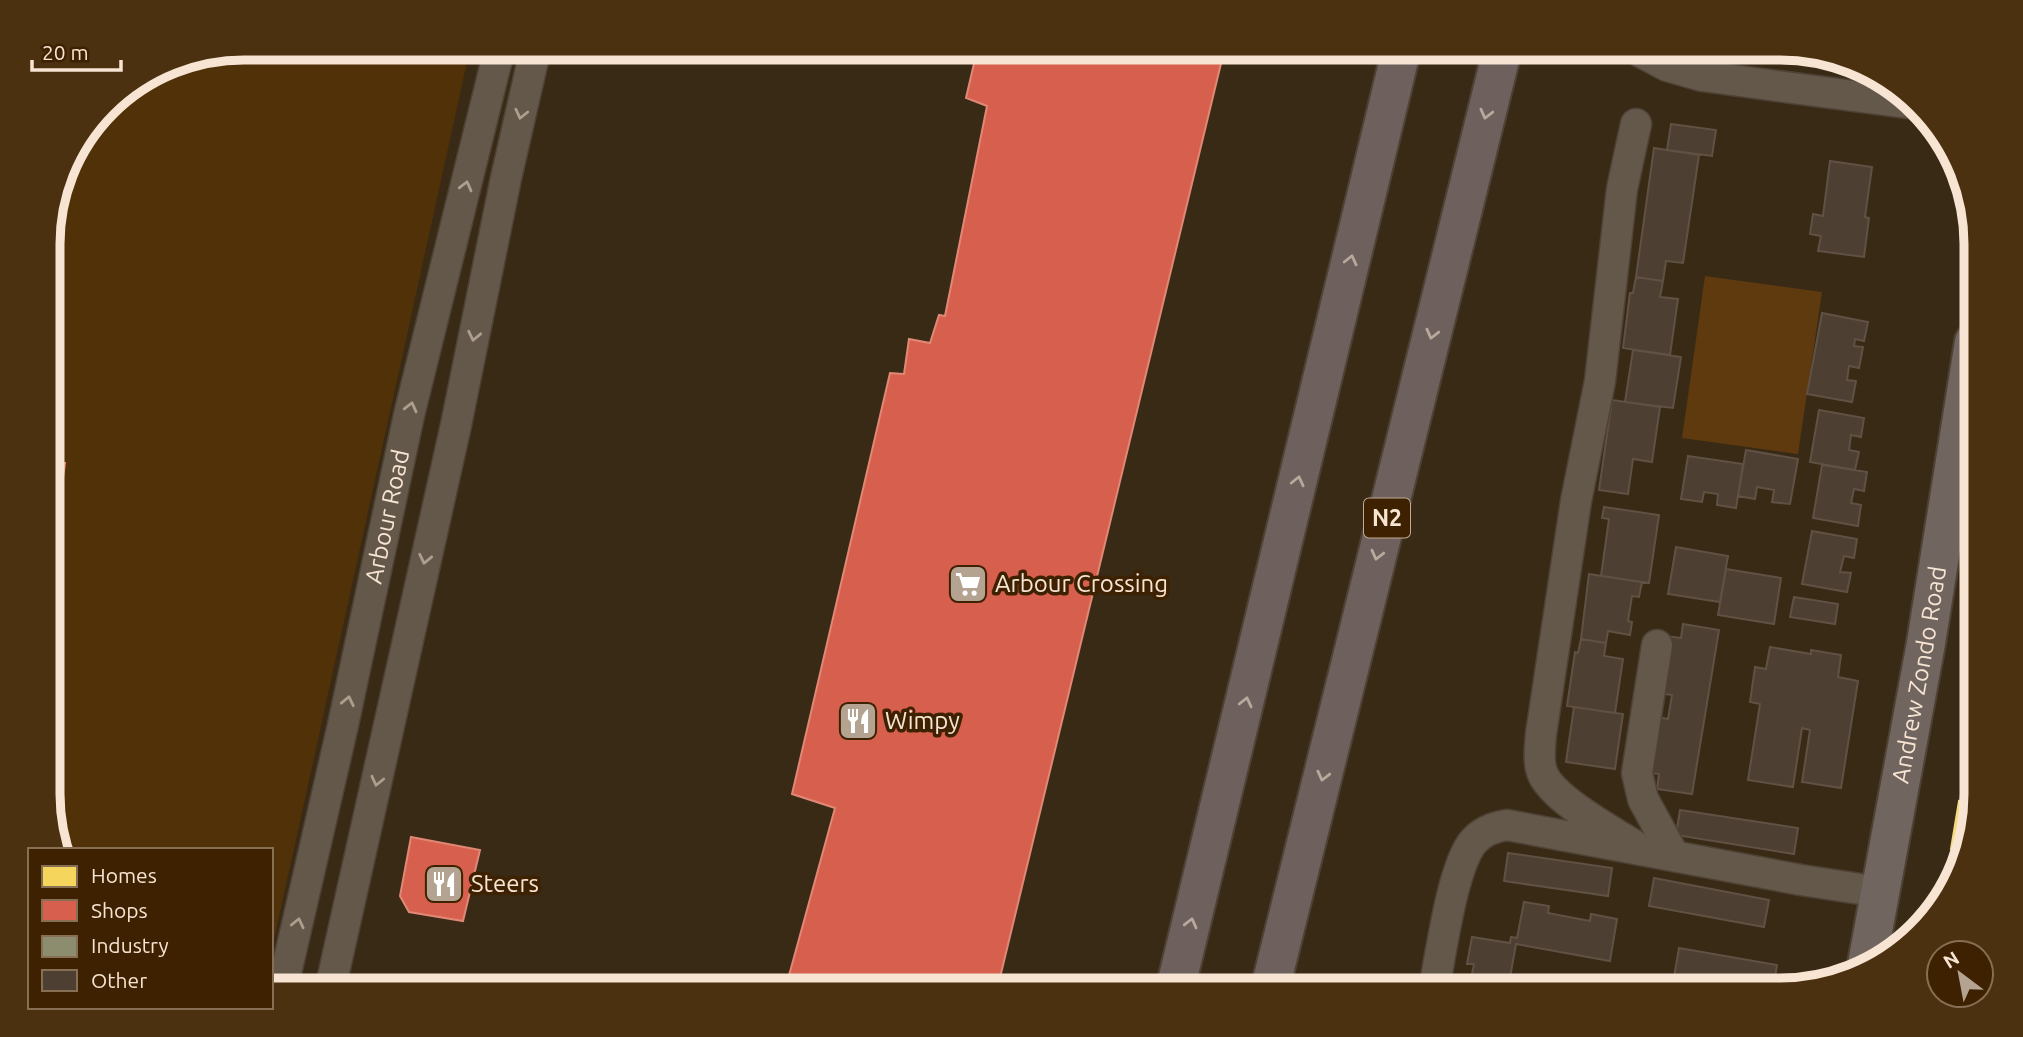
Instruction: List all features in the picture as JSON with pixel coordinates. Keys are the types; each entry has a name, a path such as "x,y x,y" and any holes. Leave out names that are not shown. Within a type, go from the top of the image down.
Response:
{"highway":[{"path":"1178,977 1399,60"},
{"name":"N2","path":"1273,977 1500,60"}],"main road":[{"name":"Andrew Zondo Road","path":"1869,955 1926,643 1964,410"}],"street":[{"name":"Arbour Road","path":"285,978 410,415 497,60"},
{"name":"Arbour Road","path":"333,978 456,425 533,60"},
{"path":"1656,60 1702,76 1897,102"},
{"path":"1636,124 1622,189 1600,381 1576,501 1551,665 1541,734 1540,768 1544,779 1567,801 1642,850"},
{"path":"1657,645 1637,772 1643,799 1674,856"},
{"path":"1436,977 1457,874 1473,842 1494,827 1507,825 1880,892"}],"shaded area":[{"path":"243,60 467,62 273,944 273,848 68,848 66,841 60,794 60,231 66,196 84,151 105,122 131,97 173,73 207,63"},
{"path":"1705,276 1822,292 1798,454 1682,438"}],"building: Homes":[{"path":"1959,801 1963,802 1955,850 1951,849"}],"building: Shops":[{"name":"Arbour Crossing","path":"975,60 1222,60 1000,978 788,978 835,808 792,794 890,373 904,374 909,339 930,343 939,315 945,316 987,106 966,98"},
{"path":"60,463 65,463 60,499"},
{"path":"411,837 480,850 463,921 409,912 400,896"}],"building: Other":[{"path":"1671,124 1716,130 1712,156 1667,150"},
{"path":"1654,148 1699,155 1683,263 1666,261 1663,281 1636,277"},
{"path":"1830,161 1872,167 1865,217 1869,218 1864,257 1818,251 1821,236 1810,234 1813,214 1823,216"},
{"path":"1636,277 1663,281 1660,297 1678,299 1670,355 1623,348 1630,293 1633,293"},
{"path":"1822,313 1868,322 1864,341 1855,339 1854,346 1863,347 1859,368 1849,366 1847,380 1856,381 1852,402 1807,394"},
{"path":"1633,350 1681,357 1673,408 1625,402"},
{"path":"1612,400 1660,407 1652,462 1633,459 1628,494 1599,490"},
{"path":"1819,410 1864,418 1861,437 1851,435 1849,450 1859,452 1855,470 1810,462"},
{"path":"1746,450 1798,459 1790,504 1772,502 1774,490 1757,487 1755,499 1738,496"},
{"path":"1688,456 1743,464 1736,508 1717,505 1718,494 1704,492 1702,502 1681,499"},
{"path":"1822,465 1867,472 1864,491 1854,489 1851,503 1861,505 1858,526 1813,518"},
{"path":"1604,507 1659,515 1649,583 1601,576 1609,519 1602,518"},
{"path":"1812,531 1857,539 1854,558 1844,556 1840,572 1851,573 1847,592 1802,584"},
{"path":"1676,547 1728,556 1720,602 1668,594"},
{"path":"1726,569 1781,578 1774,624 1718,615"},
{"path":"1589,574 1642,582 1639,597 1632,596 1628,621 1632,622 1630,635 1608,631 1606,643 1581,639"},
{"path":"1794,597 1838,604 1835,624 1790,617"},
{"path":"1683,624 1719,630 1692,794 1657,789 1659,774 1644,772 1653,716 1668,719 1672,695 1657,693 1666,636 1681,638"},
{"path":"1581,639 1606,643 1604,656 1623,659 1615,713 1567,706 1575,652 1578,653"},
{"path":"1770,647 1811,654 1811,650 1841,655 1838,677 1858,681 1841,788 1802,782 1810,730 1802,728 1793,787 1748,780 1760,704 1750,702 1755,667 1766,669"},
{"path":"1574,707 1623,714 1615,769 1566,762"},
{"path":"1680,810 1798,828 1794,854 1676,835"},
{"path":"1508,853 1612,868 1608,896 1504,881"},
{"path":"1654,878 1769,900 1764,927 1649,906"},
{"path":"1524,902 1549,906 1548,913 1590,921 1591,914 1617,919 1610,961 1516,944 1510,977 1471,977 1474,964 1467,964 1472,937 1510,943 1511,937 1517,938"},
{"path":"1679,948 1777,965 1775,977 1674,977"}],"place":[{"name":"Arbour Crossing","path":"968,584"},
{"name":"Wimpy","path":"858,721"},
{"name":"Steers","path":"444,884"}]}
